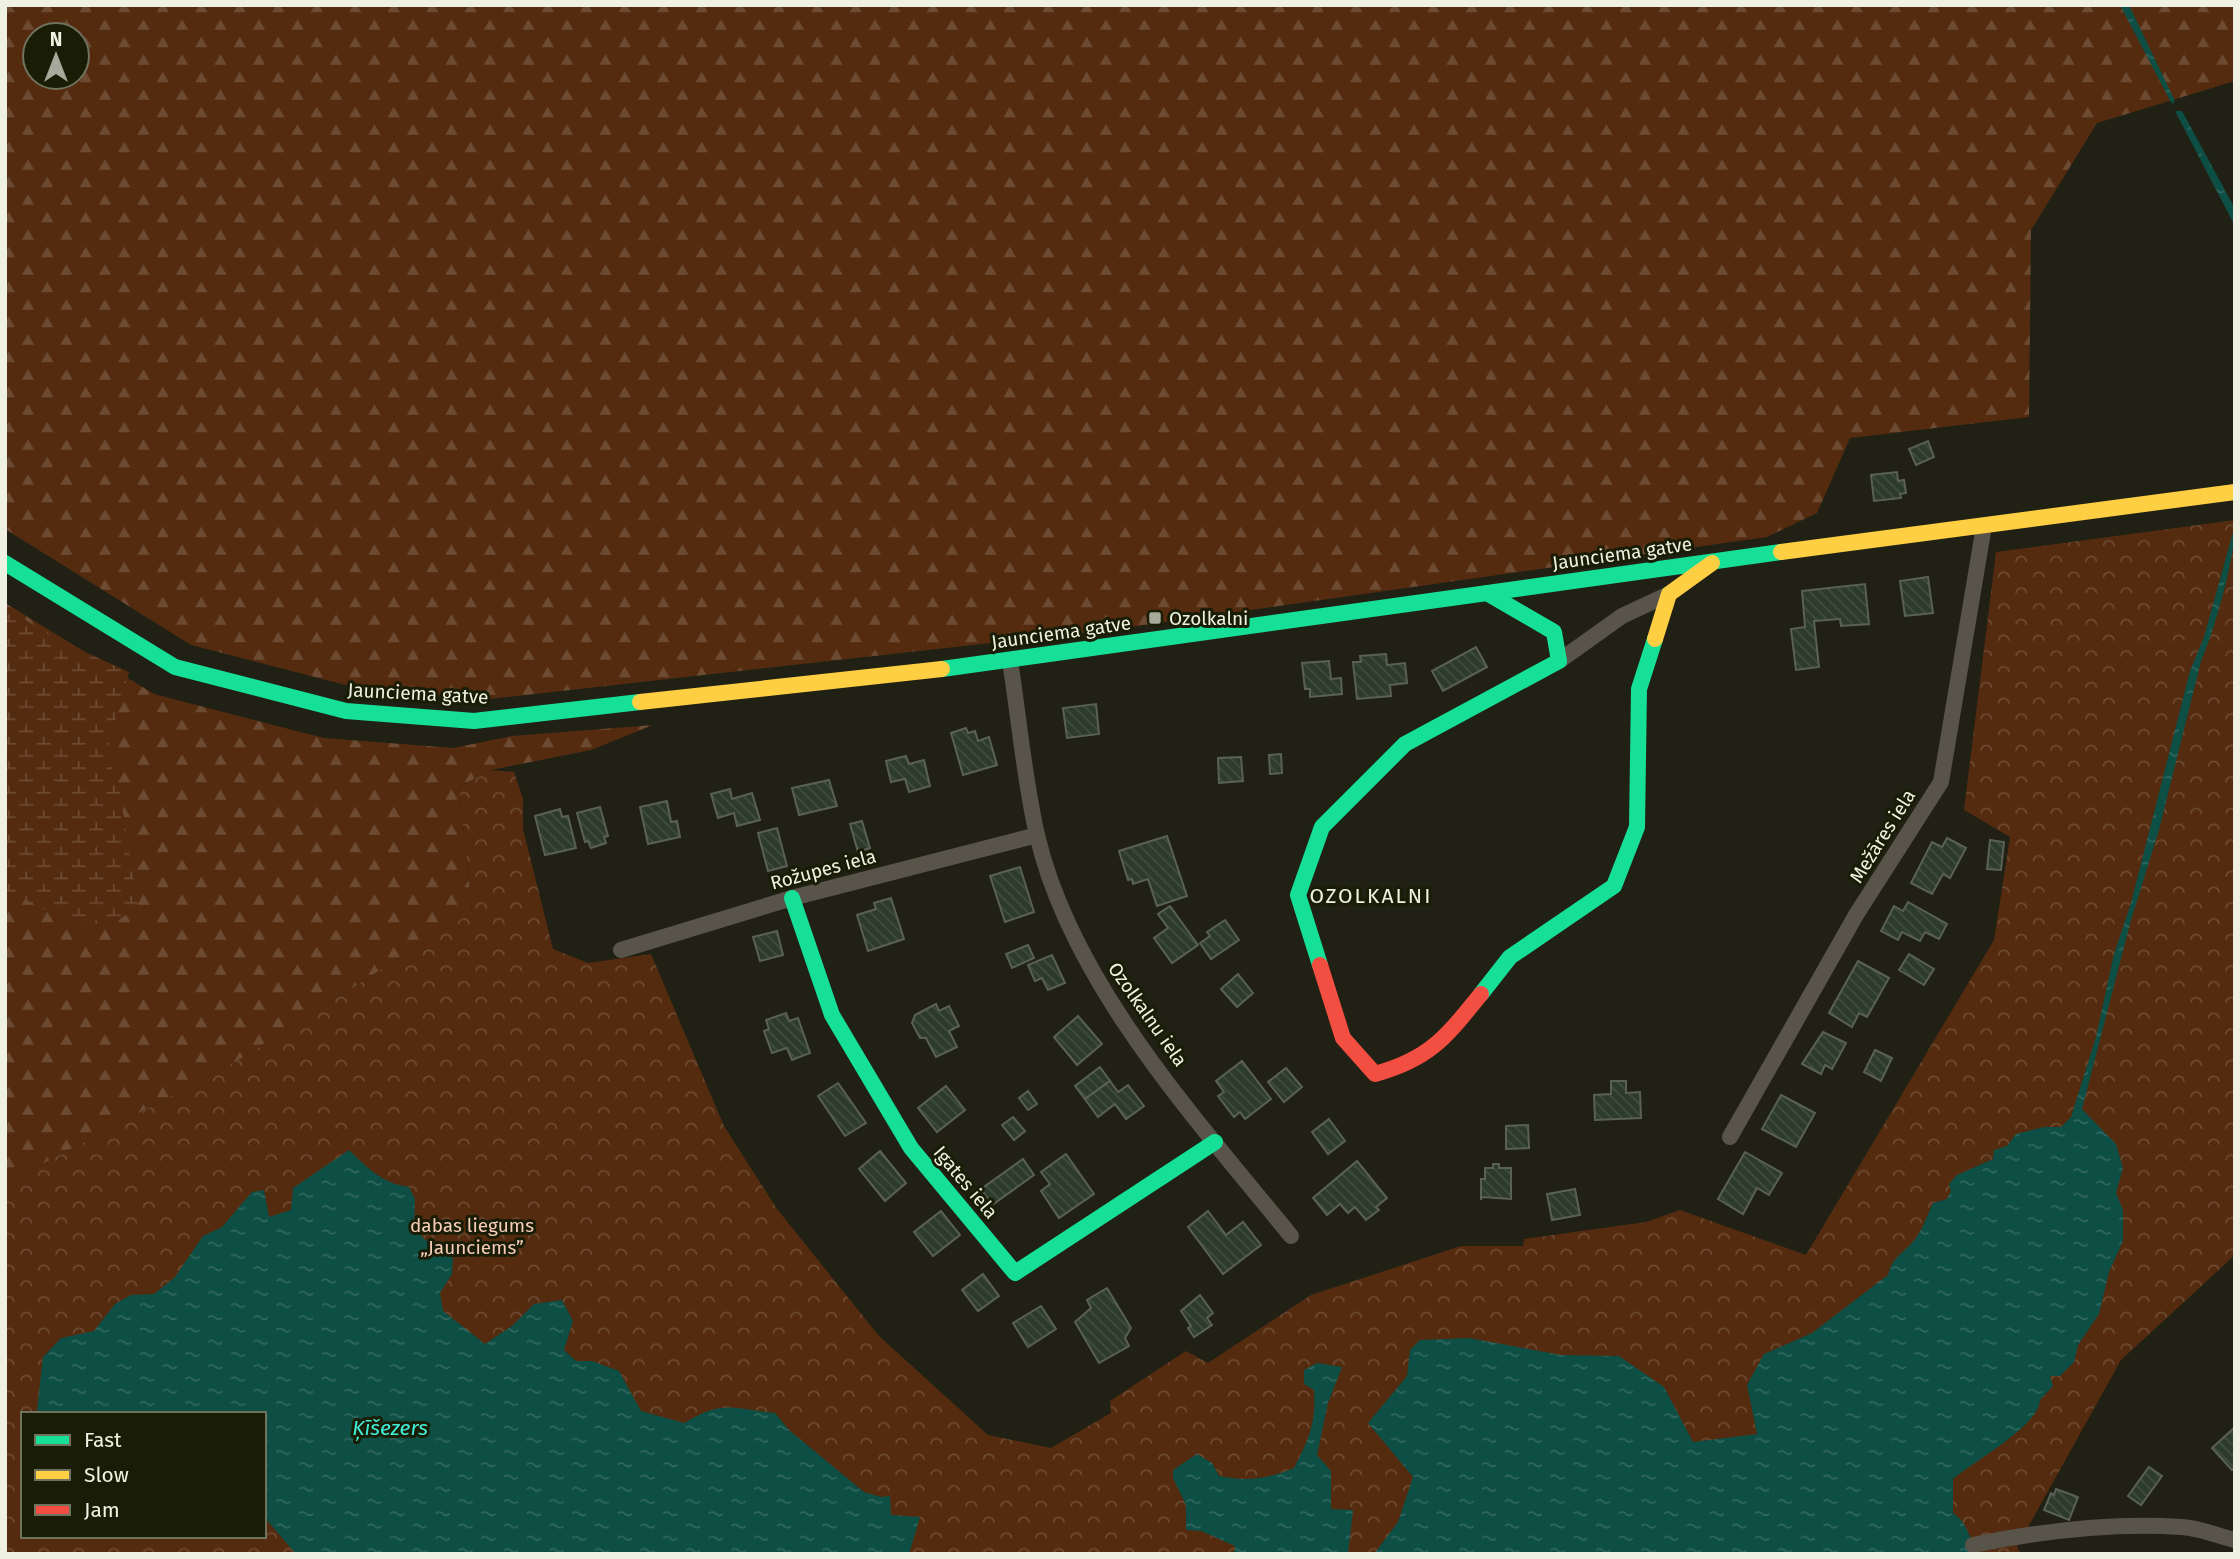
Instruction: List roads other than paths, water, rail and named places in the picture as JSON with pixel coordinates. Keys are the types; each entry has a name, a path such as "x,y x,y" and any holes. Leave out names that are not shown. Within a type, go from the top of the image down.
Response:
{"main road":[{"name":"Jaunciema gatve","path":"5,563 175,667 345,711 474,721 1010,661 1715,561 2235,492"},
{"path":"1487,593 1554,632 1559,662 1405,744 1322,827 1298,895 1343,1038 1375,1074 1404,1066 1443,1041 1510,957 1614,886 1637,827 1639,689 1669,594 1715,561"},
{"name":"Igates iela","path":"792,898 832,1015 911,1148 1015,1273 1215,1142"}],"street":[{"name":"Mežāres iela","path":"1730,1137 1856,915 1941,782 1984,526"},
{"path":"1559,662 1622,616 1669,594"},
{"name":"Ozolkalnu iela","path":"1010,661 1037,835 1069,926 1104,994 1215,1142 1291,1236"},
{"name":"Rožupes iela","path":"621,950 792,898 1037,835"},
{"path":"1973,1545 2015,1536 2102,1527 2185,1527 2235,1540"}],"water":[{"path":"2120,5 2129,5 2175,101 2172,104"},
{"path":"2175,111 2182,111 2233,205 2235,226"},
{"path":"2235,525 2232,556 2223,593 2201,661 2159,830 2131,920 2082,1109 2116,1144 2123,1168 2116,1193 2123,1210 2123,1241 2109,1272 2099,1314 2078,1345 2074,1362 2060,1376 2050,1376 2053,1386 2040,1400 2029,1421 2004,1443 1953,1479 1953,1513 1968,1531 1973,1554 1374,1554 1398,1522 1413,1477 1368,1423 1407,1376 1410,1350 1420,1340 1469,1338 1561,1355 1619,1356 1664,1387 1693,1442 1757,1434 1747,1385 1764,1354 1812,1333 1888,1275 1895,1259 1912,1244 1919,1233 1933,1203 1947,1199 1951,1191 1949,1184 1957,1175 1993,1159 1994,1150 2007,1146 2016,1134 2044,1127 2061,1127 2071,1117 2096,1037 2114,954 2131,903 2190,671 2204,637"},
{"name":"Ķīšezers","path":"349,1150 383,1178 409,1187 415,1199 414,1226 424,1239 453,1258 452,1274 440,1293 443,1311 485,1344 512,1326 534,1304 562,1300 573,1321 564,1350 576,1361 592,1361 619,1371 641,1411 684,1423 719,1408 775,1413 789,1430 864,1492 881,1497 890,1496 891,1515 920,1517 909,1554 296,1554 266,1519 266,1412 37,1410 43,1357 61,1338 94,1331 115,1304 131,1295 154,1294 175,1277 203,1236 222,1227 252,1192 264,1190 269,1217 291,1210 293,1188"},
{"path":"1317,1363 1342,1367 1328,1403 1317,1455 1331,1471 1331,1509 1353,1510 1348,1554 1234,1554 1235,1546 1201,1531 1186,1530 1186,1505 1173,1478 1173,1470 1197,1454 1212,1463 1219,1476 1229,1478 1257,1478 1294,1468 1313,1422 1314,1390 1304,1384 1304,1370"}],"place":[{"name":"Ozolkalni","path":"1155,618"}],"district":[{"name":"OZOLKALNI","path":"1371,896"}],"park label":[{"name":"dabas liegums „Jaunciems”","path":"472,1236"}]}
